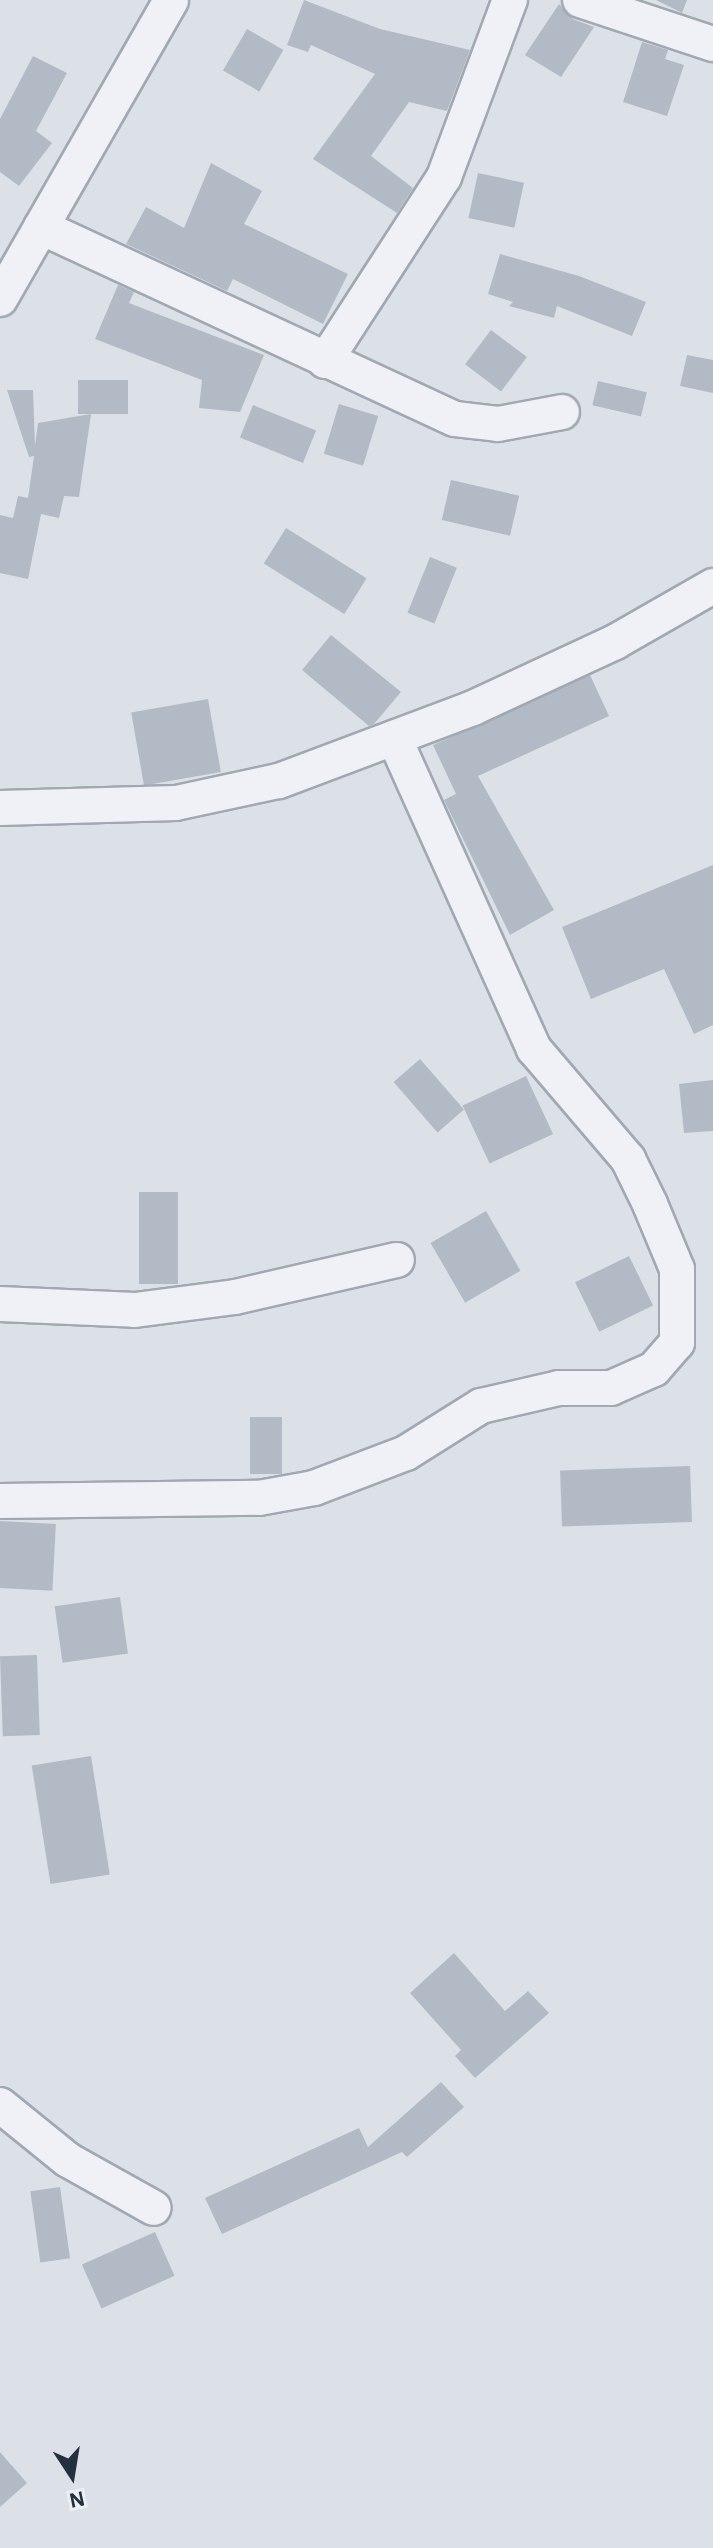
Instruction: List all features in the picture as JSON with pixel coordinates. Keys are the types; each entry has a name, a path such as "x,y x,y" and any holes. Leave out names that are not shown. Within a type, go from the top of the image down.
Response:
{"street":[{"path":"0,299 171,0"},
{"path":"325,361 444,177 510,0"},
{"path":"580,0 713,44"},
{"path":"41,227 455,419 498,424 562,412"},
{"path":"0,808 176,803 279,781 394,738 615,642 713,586"},
{"path":"0,1501 259,1498 314,1488 406,1453 481,1406 559,1388 611,1388 654,1369 677,1343 677,1269 650,1204 628,1159 534,1049 394,738"},
{"path":"0,1304 135,1310 235,1297 397,1260"},
{"path":"0,2105 68,2160 154,2208"}],"building":[{"path":"304,0 380,29 470,50 447,111 409,102 371,156 413,188 397,213 313,159 375,74 311,45 308,52 287,45"},
{"path":"656,0 687,0 682,13"},
{"path":"559,4 573,19 594,27 561,77 525,55"},
{"path":"247,29 283,50 259,92 223,71"},
{"path":"642,42 668,50 665,59 684,65 667,116 623,102"},
{"path":"33,56 67,73 36,131 52,143 19,186 0,172 0,119"},
{"path":"211,163 262,191 244,224 348,274 323,324 233,279 227,291 126,244 146,207 184,228"},
{"path":"478,173 524,183 514,228 468,218"},
{"path":"500,254 579,276 646,302 632,336 557,306 554,318 509,306 513,302 488,294"},
{"path":"118,285 134,292 129,303 264,355 240,412 199,408 202,380 95,339"},
{"path":"491,330 527,357 501,391 465,364"},
{"path":"687,355 713,360 713,393 680,386"},
{"path":"78,380 128,380 128,414 78,414"},
{"path":"598,381 647,392 641,417 592,405"},
{"path":"7,390 33,390 35,446 38,423 91,414 79,497 64,496 59,518 41,514 28,579 0,573 0,515 13,518 18,496 28,498 34,456 29,457"},
{"path":"339,404 378,416 363,466 324,454"},
{"path":"253,405 316,430 303,463 240,437"},
{"path":"451,480 519,496 510,536 442,520"},
{"path":"286,528 367,578 344,614 264,564"},
{"path":"430,557 457,568 434,623 408,613"},
{"path":"331,635 401,692 374,724 369,726 302,670"},
{"path":"590,675 609,716 478,776 554,910 510,935 444,800 456,794 433,745"},
{"path":"208,699 221,772 144,785 131,713"},
{"path":"713,865 713,1025 694,1034 664,969 591,999 562,927"},
{"path":"420,1059 464,1110 438,1133 394,1082"},
{"path":"526,1076 553,1134 490,1164 463,1106"},
{"path":"713,1080 713,1131 684,1133 679,1084"},
{"path":"139,1192 178,1192 178,1284 139,1284"},
{"path":"486,1211 520,1271 465,1303 431,1243"},
{"path":"629,1256 653,1305 599,1332 575,1282"},
{"path":"250,1417 282,1417 282,1474 250,1474"},
{"path":"690,1466 692,1522 562,1527 560,1471"},
{"path":"0,1521 56,1524 52,1591 0,1588"},
{"path":"120,1597 128,1653 63,1663 55,1606"},
{"path":"37,1655 40,1735 3,1736 0,1656"},
{"path":"91,1756 110,1875 51,1884 32,1765"},
{"path":"454,1953 505,2011 528,1991 549,2013 475,2078 455,2056 461,2050 410,1993"},
{"path":"441,2082 464,2107 407,2157 402,2152 222,2234 205,2198 359,2128 368,2147"},
{"path":"60,2187 70,2258 40,2262 30,2191"},
{"path":"155,2232 175,2276 101,2308 82,2265"},
{"path":"0,2452 27,2483 0,2507"}]}
